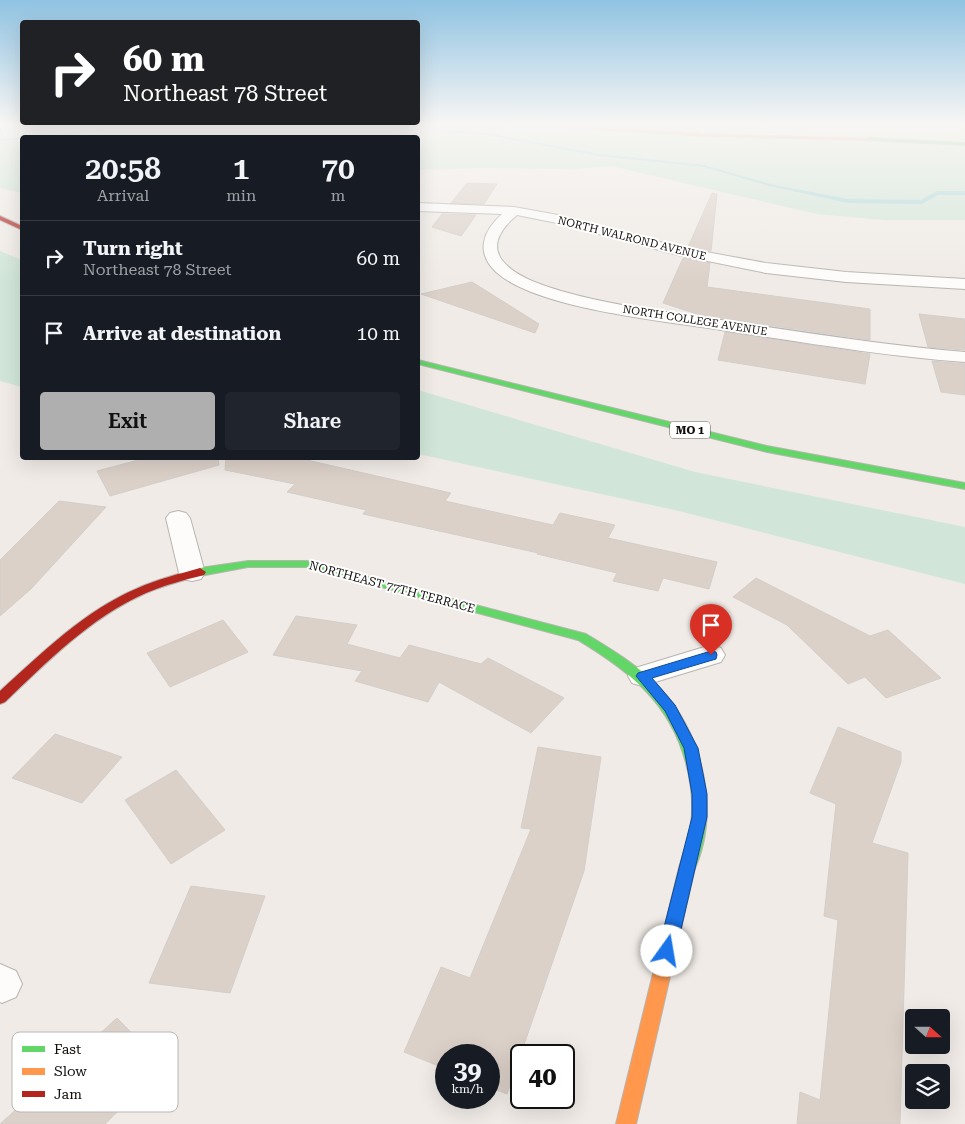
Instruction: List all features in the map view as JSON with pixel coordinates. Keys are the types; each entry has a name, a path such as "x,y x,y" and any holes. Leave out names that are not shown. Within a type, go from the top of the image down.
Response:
{"street":[{"name":"NORTH WALROND AVENUE","path":"420,207 454,207 514,212 558,219 678,251 766,268 855,278 965,284"},
{"name":"NORTH COLLEGE AVENUE","path":"514,212 501,221 491,234 490,252 497,264 511,275 556,294 634,311 899,351 965,357"},
{"path":"0,218 20,227"},
{"name":"MO 1","path":"420,362 767,449 965,486"},
{"path":"178,518 192,573"},
{"name":"NORTHEAST 77TH TERRACE","path":"0,699 66,638 104,610 146,588 192,573 260,562 307,564 582,637 622,660 642,676 670,708 691,748 700,794 699,817 626,1124"},
{"path":"642,676 711,655"}],"green space":[{"path":"0,177 20,177 20,193 0,188"},
{"path":"660,177 965,177 965,220 885,220 817,214"},
{"path":"0,251 20,259 20,386 0,381"},
{"path":"420,391 695,472 965,527 965,584 679,511 420,454"}],"building":[{"path":"467,183 497,184 484,204 451,203"},
{"path":"712,193 717,194 711,251 688,247"},
{"path":"442,214 476,215 461,236 432,227"},
{"path":"683,258 710,263 707,287 870,309 870,340 700,315 663,303"},
{"path":"472,282 539,324 535,333 421,294"},
{"path":"919,314 965,319 965,350 928,347"},
{"path":"725,332 870,354 865,384 718,360"},
{"path":"932,361 965,364 965,395 941,392"},
{"path":"138,460 218,460 219,465 110,496 97,471"},
{"path":"226,460 307,460 451,493 445,501 553,525 560,513 615,525 608,538 717,562 709,589 663,578 658,591 613,581 617,573 538,553 363,514 366,510 287,492 295,484 225,470"},
{"path":"59,501 106,507 31,589 0,616 0,560"},
{"path":"756,578 870,636 888,630 941,678 886,698 865,677 848,684 787,625 733,597"},
{"path":"296,616 357,625 347,644 400,658 409,645 481,664 488,658 564,698 531,733 439,682 428,702 355,681 362,671 273,655"},
{"path":"223,620 248,652 170,687 147,653"},
{"path":"838,727 901,752 901,762 872,843 908,853 900,1124 797,1124 800,1092 820,1100 838,920 824,916 836,804 810,793"},
{"path":"55,734 122,757 82,803 12,778"},
{"path":"538,747 601,757 584,871 524,1044 510,1044 510,1085 507,1094 500,1091 500,1044 435,1044 435,1065 404,1052 441,967 470,978 531,829 521,828"},
{"path":"176,770 225,830 171,864 125,800"},
{"path":"191,886 265,896 230,993 149,983"},
{"path":"117,1018 131,1032 102,1032"},
{"path":"13,1112 117,1112 105,1124 0,1124"}],"waterway":[{"path":"743,177 769,185 848,201 922,202 937,193 965,193"}],"traffic: fast":[{"path":"420,362 767,449 965,486"},
{"path":"200,572 248,564 307,564 582,637 602,649 639,676 655,691 680,727 689,748 697,782 699,811 697,830 687,868"}],"traffic: slow":[{"path":"626,1124 687,868"}],"traffic: jam":[{"path":"0,218 20,227"},
{"path":"0,699 68,638 114,605 140,591 168,580 200,572"}],"route":[{"path":"667,951 699,817 700,794 691,748 670,708 642,676 711,655"}]}
